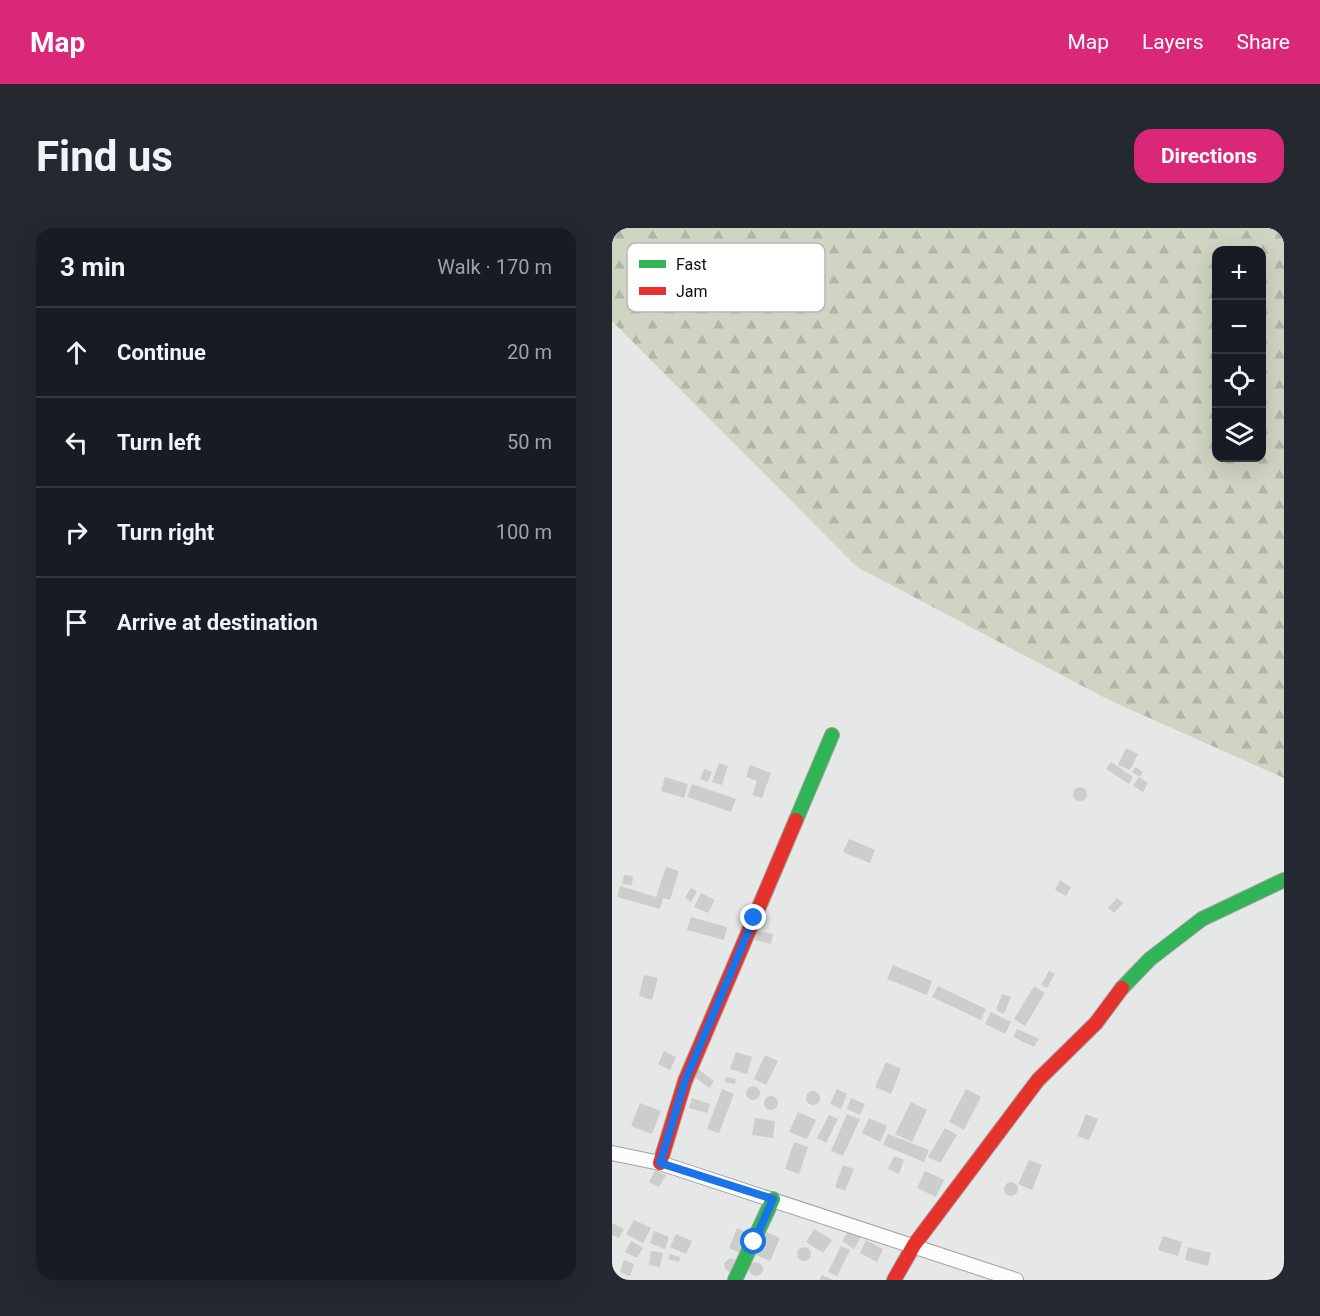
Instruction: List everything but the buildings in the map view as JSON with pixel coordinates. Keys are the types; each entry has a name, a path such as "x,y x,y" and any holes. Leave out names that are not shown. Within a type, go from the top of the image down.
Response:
{"street":[{"path":"660,1163 685,1081 832,735"},
{"path":"894,1280 914,1245 1038,1080 1096,1023 1122,988 1150,959 1202,919 1284,880"},
{"path":"612,1153 660,1163 1016,1280"},
{"path":"735,1280 773,1199"}],"green space":[{"path":"612,228 1284,228 1284,778 1109,700 857,567 612,321"}],"traffic: fast":[{"path":"796,820 832,735"},
{"path":"1122,988 1150,959 1202,919 1284,880"},
{"path":"735,1280 773,1199"}],"traffic: jam":[{"path":"660,1163 685,1081 796,820"},
{"path":"894,1280 914,1245 1038,1080 1096,1023 1122,988"}],"route":[{"path":"754,918 685,1081 660,1163 773,1199 754,1242"}]}
